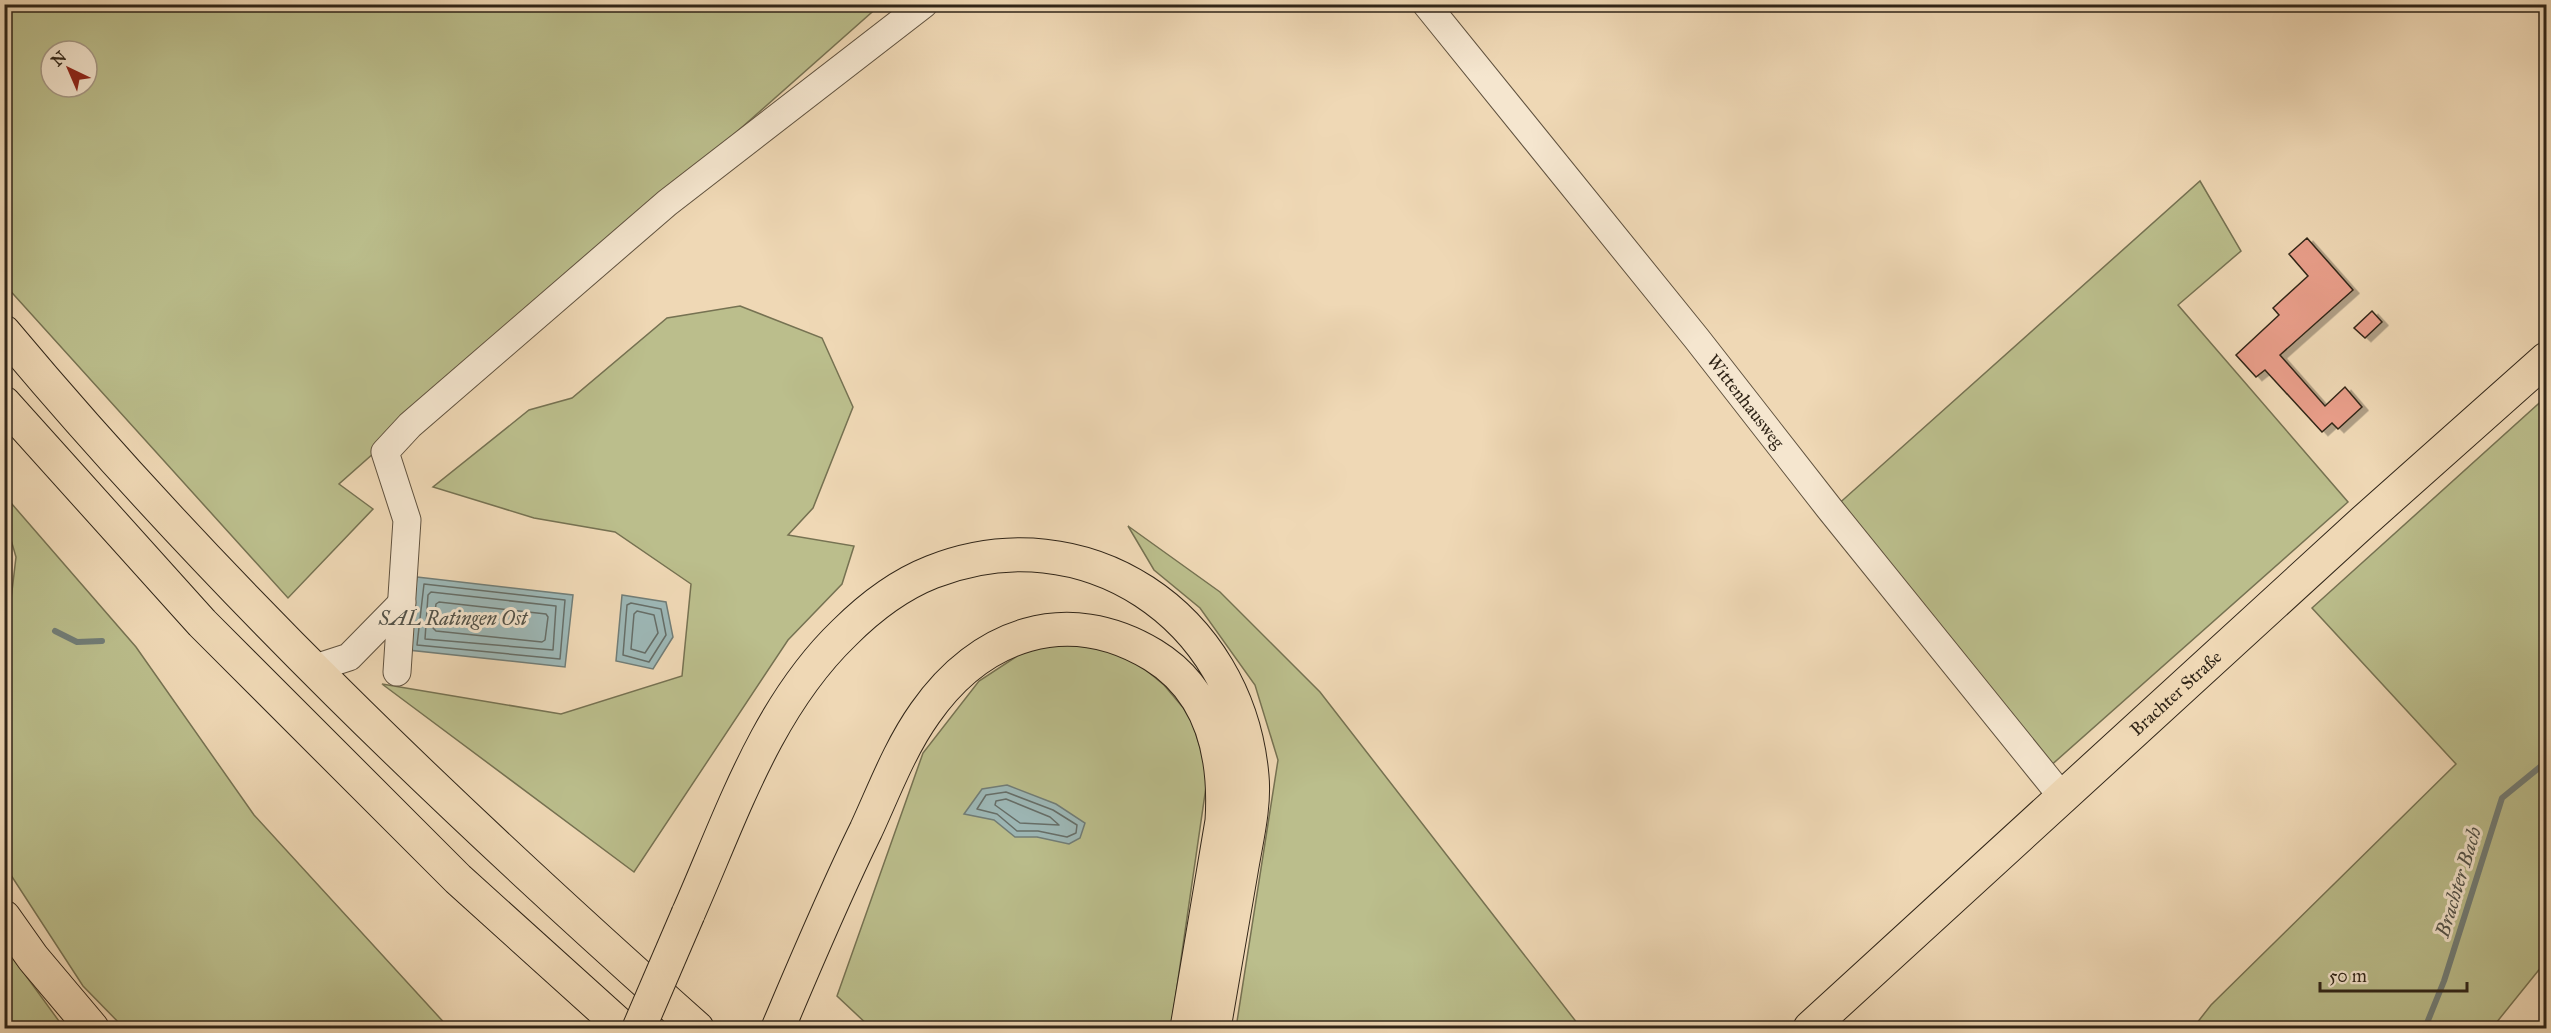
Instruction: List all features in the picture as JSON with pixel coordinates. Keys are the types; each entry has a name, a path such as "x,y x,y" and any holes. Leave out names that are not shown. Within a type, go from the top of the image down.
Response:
{"main road":[{"path":"4,332 188,539 312,669 510,860 697,1029"},
{"name":"Brachter Straße","path":"1810,1029 2064,799 2363,522 2547,359"},
{"path":"4,403 211,631 458,879 623,1029"},
{"path":"639,1029 756,761 780,715 825,652 868,610 893,593 932,573 986,558 1035,556 1083,564 1137,588 1184,622 1200,640 1223,675 1241,715 1253,778 1250,818 1214,1029"},
{"path":"783,1015 847,868 910,735 941,691 965,667 1008,641 1054,629 1079,629 1125,640 1171,668 1199,701 1219,751 1224,793 1222,821 1187,1029"},
{"path":"4,917 33,958 92,1029"},
{"path":"641,979 712,1029"}],"street":[{"path":"397,672 407,520 385,452 410,425 667,203 924,4"},
{"name":"Wittenhausweg","path":"1426,4 2064,799"},
{"path":"312,669 349,657 402,603"}],"green space":[{"path":"4,5 880,5 339,484 373,509 288,598 5,285"},
{"path":"2200,181 2241,251 2178,305 2348,502 2048,768 1835,507"},
{"path":"740,306 822,338 853,407 813,508 788,535 854,546 842,584 788,640 634,872 382,684 561,714 682,676 691,584 615,532 534,518 433,487 529,410 572,398 667,318"},
{"path":"2546,397 2546,961 2492,1028 2193,1028 2211,1005 2456,764 2312,608"},
{"path":"5,496 136,647 254,815 449,1028 124,1028 83,986 5,866 4,659 16,557 5,519"},
{"path":"1128,526 1220,592 1320,692 1581,1028 1236,1028 1278,760 1255,685 1200,608 1154,570"},
{"path":"1091,643 1129,656 1164,685 1191,717 1208,773 1171,1028 871,1028 837,996 923,753 979,681 1031,647"},
{"path":"5,947 64,1028 5,1028"}],"water":[{"name":"SAL Ratingen Ost","path":"417,577 573,595 565,667 408,650"},
{"path":"622,595 666,602 673,637 653,669 616,661"},
{"path":"1007,785 1056,804 1085,823 1080,838 1069,844 1037,837 1015,837 994,820 964,814 982,789"}],"building":[{"path":"2307,238 2353,290 2280,355 2325,406 2345,387 2362,407 2338,429 2332,423 2322,432 2265,370 2256,377 2236,355 2279,315 2273,308 2308,276 2289,254"},
{"path":"2372,311 2382,322 2365,338 2354,328"}],"waterway":[{"path":"55,631 77,642 102,641"},
{"name":"Brachter Bach","path":"2425,1028 2444,981 2502,798 2546,762"}]}
